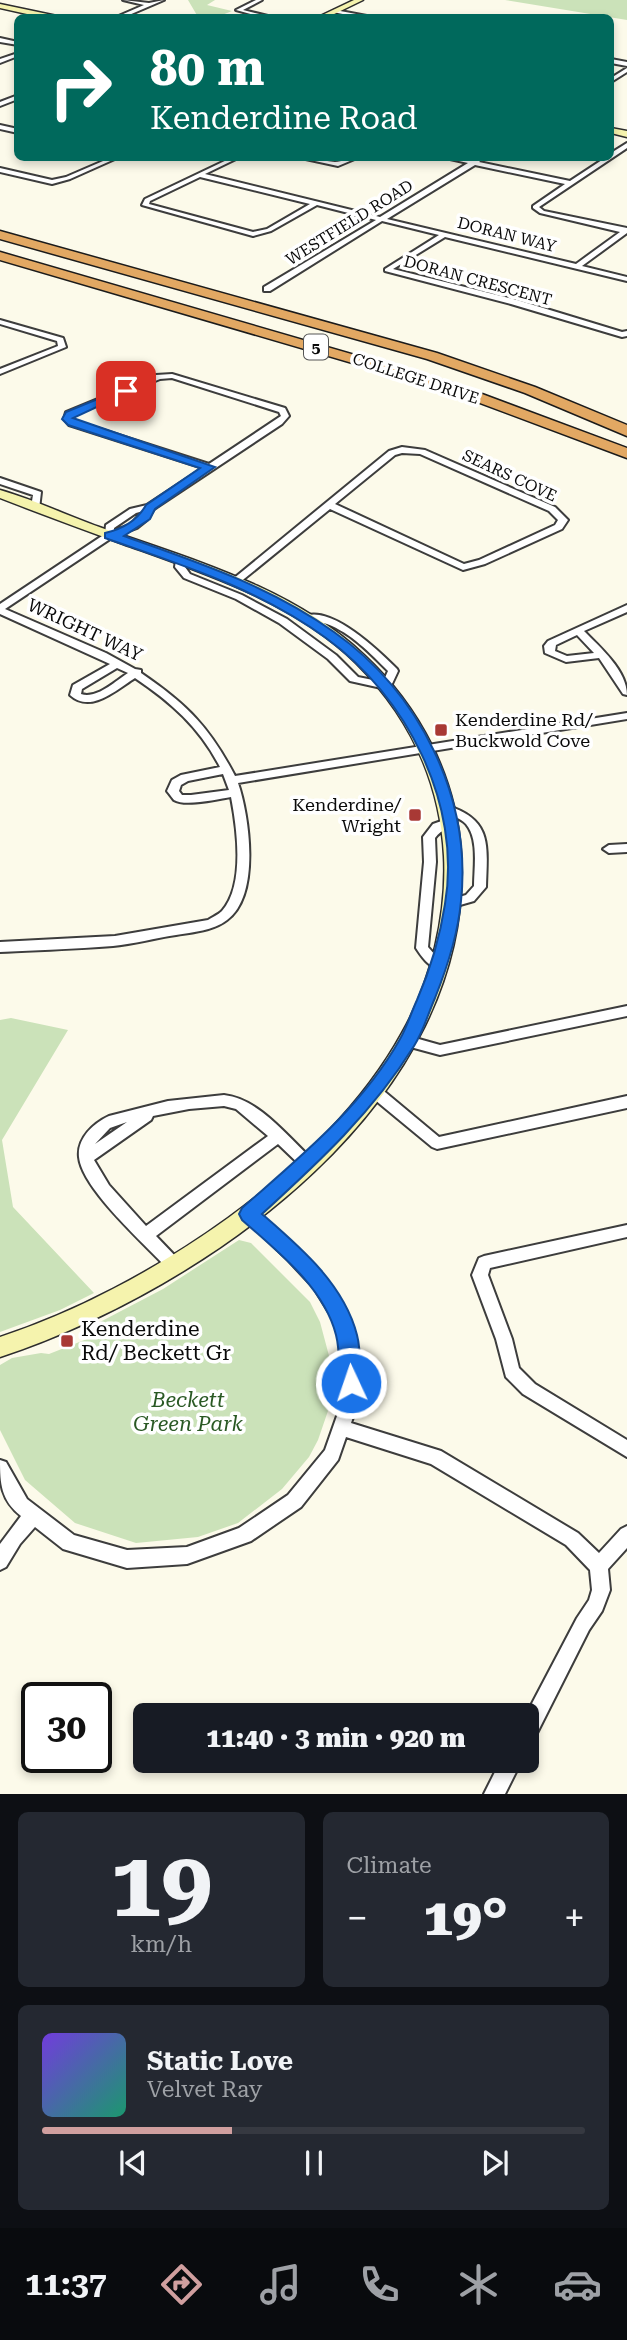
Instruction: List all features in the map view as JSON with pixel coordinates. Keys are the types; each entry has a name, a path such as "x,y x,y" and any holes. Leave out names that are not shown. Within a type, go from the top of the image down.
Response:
{"highway":[{"name":"COLLEGE DRIVE","path":"0,235 301,318 456,365 530,390 627,431"},
{"name":"COLLEGE DRIVE","path":"0,256 442,385 627,453"},
{"path":"267,289 260,298 262,302 301,318"}],"street":[{"path":"125,0 150,5"},
{"path":"126,14 162,0"},
{"path":"256,14 238,10 260,0"},
{"path":"328,14 360,0"},
{"path":"0,8 22,14"},
{"path":"0,8 34,14"},
{"path":"335,11 351,14"},
{"path":"0,170 52,182 107,161"},
{"path":"229,161 147,200 145,205 253,234 269,230 316,203"},
{"path":"321,161 338,164 346,161"},
{"path":"468,161 569,183"},
{"path":"604,161 535,207 542,212 627,230"},
{"name":"WESTFIELD ROAD","path":"267,289 474,162"},
{"name":"DORAN WAY","path":"200,175 627,279"},
{"path":"579,266 627,230"},
{"name":"DORAN CRESCENT","path":"445,234 387,270 514,302 622,335 627,333"},
{"path":"0,322 60,341 62,347 0,372"},
{"path":"0,609 110,535 126,531 146,516 150,507 285,416 282,410 172,376 159,377 69,414 68,419 72,423 209,467"},
{"name":"SEARS COVE","path":"236,581 328,505 392,453 412,450 422,452 552,509 563,520 559,527 463,568 391,532 328,505"},
{"path":"0,481 38,494 36,507"},
{"path":"0,494 236,581 306,618 359,658 386,686 426,747 449,816 455,863 453,903 438,965 408,1041 374,1091 307,1163 249,1214 141,1285 61,1323 0,1347"},
{"path":"181,560 180,567 187,576 239,597 284,621 332,657 354,679 386,686"},
{"path":"602,656 566,659 550,653 549,646 627,608"},
{"name":"WRIGHT WAY","path":"0,609 136,672 167,692 190,714 218,750 237,792 242,811 243,853 241,876 230,911 223,919 211,924 114,942 0,947"},
{"path":"578,630 602,656 627,692"},
{"path":"118,663 77,687 75,695 82,699 96,698 136,672"},
{"path":"237,792 191,799 179,798 173,791 176,783 185,778 426,747 627,716"},
{"path":"449,816 468,819 476,828 479,856 480,887 470,898 453,903"},
{"path":"438,965 422,948 430,862 429,837 449,816"},
{"path":"609,849 627,848"},
{"path":"408,1041 440,1050 627,1011"},
{"path":"374,1091 437,1143 627,1102"},
{"path":"174,1265 104,1190 86,1158 85,1147 93,1134 107,1122 222,1099 238,1103 307,1163"},
{"path":"147,1234 277,1137"},
{"path":"0,1468 19,1502 32,1517 67,1541 100,1554 139,1561 208,1549 248,1534 295,1503 327,1464 345,1429 351,1383 347,1335 328,1293 314,1276 249,1214"},
{"path":"627,1231 484,1263 480,1275 504,1339 512,1372 529,1389 627,1449"},
{"path":"345,1429 435,1457 572,1539 599,1566 601,1590 596,1605 583,1624 539,1709"},
{"path":"0,1562 14,1538 32,1517"},
{"path":"599,1566 627,1535"},
{"path":"494,1794 505,1773"}],"green space":[{"path":"188,0 215,0 207,5 232,11 224,14 196,14"},
{"path":"505,0 627,0 627,20 614,18 614,14 590,14"},
{"path":"11,1018 68,1030 2,1140 13,1207 94,1293 60,1310 0,1332 0,1020"},
{"name":"Beckett Green Park","path":"239,1240 251,1243 310,1302 320,1322 332,1367 329,1408 309,1457 282,1489 238,1523 198,1537 136,1543 75,1523 25,1480 0,1430 0,1365 12,1358 49,1354 87,1339 100,1322 163,1289"}],"place":[{"name":"Kenderdine Rd/ Buckwold Cove","path":"441,730"},
{"name":"Kenderdine/ Wright","path":"415,815"},
{"name":"Kenderdine Rd/ Beckett Gr","path":"67,1341"}],"route":[{"path":"126,391 69,414 68,419 72,423 209,467 150,507 146,516 123,533 110,535 217,573 273,598 306,618 359,658 386,686 419,734 433,765 450,822 455,863 453,903 438,970 408,1041 363,1105 328,1143 249,1214 295,1256 328,1293 347,1335 351,1383"}]}
